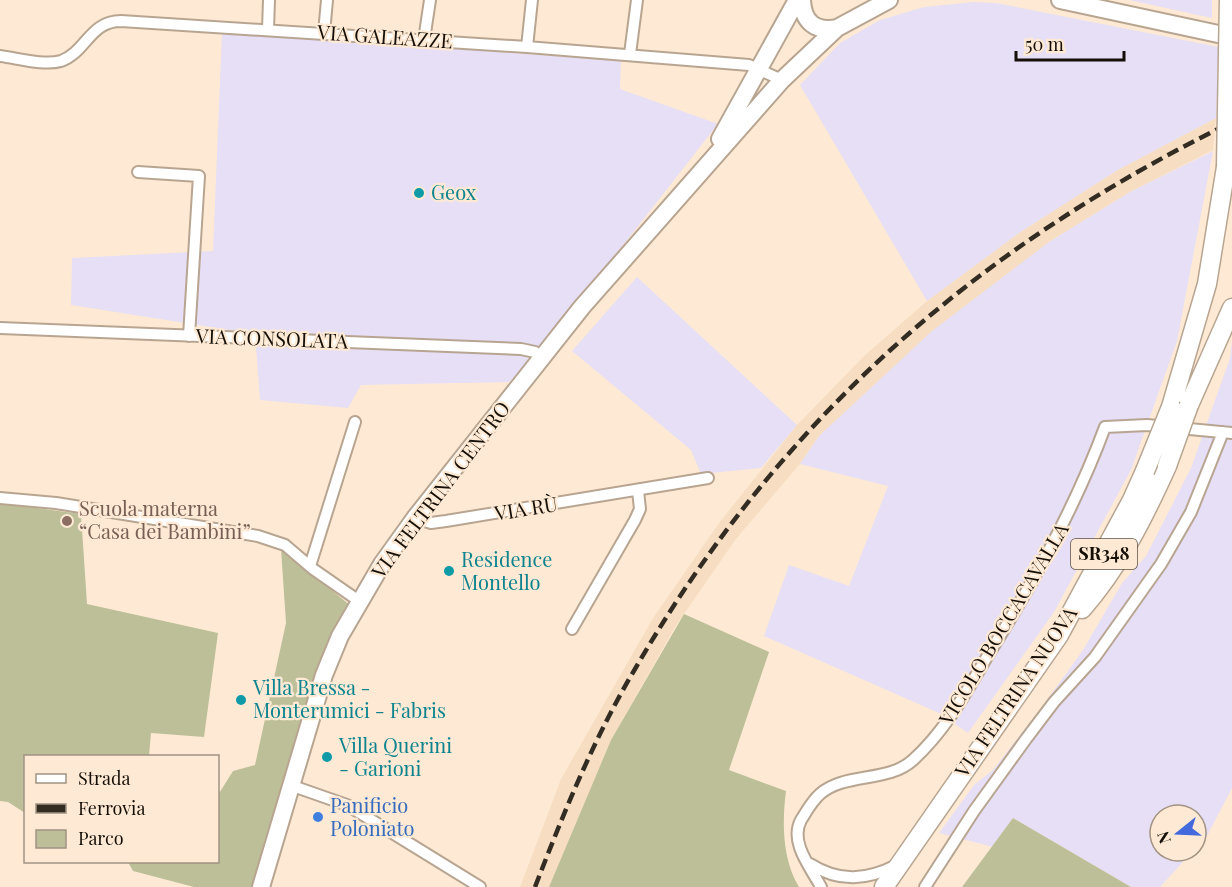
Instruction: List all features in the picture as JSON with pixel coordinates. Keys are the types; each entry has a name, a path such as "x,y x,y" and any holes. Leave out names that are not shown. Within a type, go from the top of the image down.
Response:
{"main road":[{"name":"VIA FELTRINA CENTRO","path":"697,176 761,69 797,0"},
{"path":"802,0 809,23 821,29 837,28"},
{"path":"1060,0 1232,38"},
{"name":"VIA FELTRINA NUOVA","path":"884,887 1059,635 1132,500 1171,407 1207,284 1226,168 1229,0"},
{"name":"VIA FELTRINA CENTRO","path":"261,887 324,675 359,601 415,518 542,357 782,80 837,28 890,1"},
{"path":"1059,635 1105,582 1147,510 1167,466 1189,405 1232,308"}],"street":[{"path":"268,29 269,0"},
{"path":"324,33 327,0"},
{"path":"424,40 430,0"},
{"path":"527,47 532,0"},
{"path":"630,54 637,0"},
{"name":"VIA GALEAZZE","path":"0,56 60,61 74,53 94,29 115,21 268,29 630,54 748,65 782,80"},
{"path":"138,172 199,176 189,336"},
{"name":"VIA CONSOLATA","path":"0,328 521,349 535,351 542,357"},
{"path":"310,566 355,422"},
{"name":"VICOLO BOCCACAVALLA","path":"807,862 798,843 799,824 820,794 840,784 885,773 910,762 939,733 956,709 1064,523 1105,426 1147,425 1228,433 1191,512 1161,564 1095,657 1054,702 1026,739 974,811 925,887"},
{"name":"VIA RÙ","path":"415,518 430,523 446,521 708,478"},
{"path":"572,629 635,520 640,509 638,491"},
{"path":"0,498 56,503 258,536 285,545 359,601"},
{"path":"290,785 346,805 480,887"},
{"path":"807,862 831,876 854,878 881,873 900,863"},
{"path":"807,862 821,887"}],"shaded area":[{"path":"1129,0 1212,0 1212,18"},
{"path":"973,2 996,3 1219,47 1216,118 1116,171 1019,233 927,301 800,85 840,43 880,20 924,7"},
{"path":"222,32 621,61 620,89 718,124 548,341 510,382 361,385 348,408 260,400 255,334 71,305 72,258 213,251"},
{"path":"1216,118 1213,150 1130,192 1049,242 819,436 800,464 736,539 675,627 611,740 549,887 520,887 561,779 653,618 719,523 797,425 865,355 927,301 1019,233 1116,171"},
{"path":"1213,151 1177,341 1131,470 1054,612 968,733 939,713 764,636 789,565 849,586 888,486 800,464 819,436 932,331 1049,242 1130,192"},
{"path":"637,277 797,425 761,468 701,474 691,450 572,351"},
{"path":"1232,342 1232,788 1208,834 1208,803 1148,803 1148,863 1182,863 1160,887 1131,887 1013,818 993,847 939,833 974,785 993,770 1044,704 1083,650 1122,583 1146,556 1191,468 1230,358"}],"green space":[{"path":"0,503 81,514 87,604 218,633 204,737 151,733 149,755 24,755 24,812 8,802 0,801"},
{"path":"281,549 351,606 255,887 194,887 133,871 129,863 219,863 219,793 233,771 255,765 286,623"},
{"path":"684,614 769,652 729,770 786,791 784,815 786,852 799,887 549,887 611,740"},
{"path":"1013,818 1131,887 962,887"}],"railway":[{"path":"535,887 593,749 635,669 691,579 753,496 819,420 891,349 968,285 1051,226 1138,171 1232,122"}],"place":[{"name":"Geox","path":"419,193"},
{"name":"Scuola materna “Casa dei Bambini”","path":"67,521"},
{"name":"Residence Montello","path":"449,571"},
{"name":"Villa Bressa - Monterumici - Fabris","path":"241,700"},
{"name":"Villa Querini - Garioni","path":"327,757"},
{"name":"Panificio Poloniato","path":"318,817"}]}
